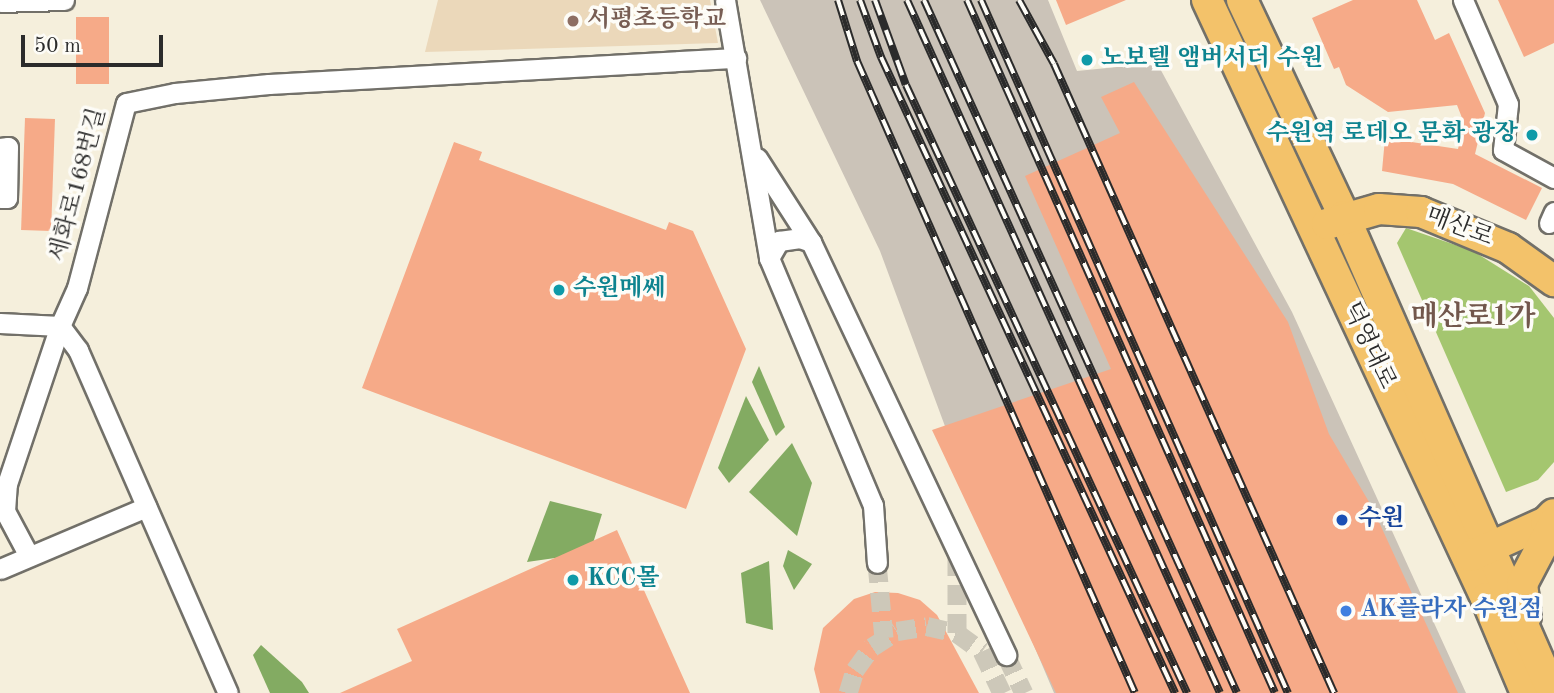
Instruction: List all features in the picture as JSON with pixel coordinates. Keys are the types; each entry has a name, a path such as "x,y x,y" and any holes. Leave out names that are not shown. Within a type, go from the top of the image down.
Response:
{"main road":[{"name":"덕영대로","path":"1207,0 1314,230 1478,553 1529,640 1553,693"},
{"name":"덕영대로","path":"1242,0 1344,216 1478,553 1525,693"},
{"name":"매산로","path":"1314,230 1344,216 1379,209 1421,212 1508,248 1554,281"},
{"path":"1478,553 1546,522 1554,513"},
{"path":"1529,640 1522,584 1554,523"}],"street":[{"path":"0,2 64,0"},
{"path":"725,0 753,151 769,258 873,505 877,564"},
{"path":"1462,0 1508,104 1503,150 1554,178"},
{"name":"세화로168번길","path":"60,326 77,289 126,103 175,93 402,75 736,58"},
{"path":"0,148 8,147 7,198 0,198"},
{"path":"753,151 811,242 1006,655"},
{"path":"769,258 779,241 800,238 811,242"},
{"path":"0,323 60,326"},
{"path":"29,556 5,511 4,483 60,326"},
{"path":"60,326 78,350 228,693"},
{"path":"0,569 146,506"}],"shaded area":[{"name":"서평초등학교","path":"438,0 710,0 718,43 425,52"},
{"path":"760,0 1048,0 1077,71 1157,63 1292,312 1466,693 1054,693 972,499 880,251"}],"green space":[{"path":"1406,228 1473,251 1529,286 1554,318 1554,462 1538,480 1506,492 1397,243"},
{"path":"759,366 785,427 776,436 752,382"},
{"path":"746,396 769,440 729,483 718,468"},
{"path":"792,443 812,483 797,536 749,492"},
{"path":"550,501 602,514 590,553 527,562"},
{"path":"788,550 812,564 794,590 783,566"},
{"path":"769,561 773,630 746,623 741,573"},
{"path":"261,645 302,682 309,693 270,693 253,655"}],"building":[{"name":"노보텔 앰버서더 수원","path":"1056,0 1126,0 1066,25"},
{"path":"1353,0 1417,0 1435,40 1449,33 1485,113 1475,154 1542,188 1526,220 1453,184 1382,171 1385,138 1458,149 1464,123 1457,105 1388,112 1346,85 1339,67 1334,69 1312,18"},
{"path":"1498,0 1554,0 1554,43 1524,57"},
{"path":"76,17 109,17 109,84 76,84"},
{"path":"1134,82 1288,322 1329,434 1372,507 1458,693 1056,693 932,430 1111,369 1025,176 1120,133 1101,97"},
{"path":"25,118 55,119 51,231 21,230"},
{"name":"수원메쎄","path":"454,142 482,152 479,160 666,230 669,222 693,231 746,349 686,509 362,388"},
{"name":"KCC몰","path":"617,530 690,693 340,693 412,661 397,629"},
{"path":"875,592 898,593 920,600 937,615 979,693 820,693 814,669 823,628 854,599"}],"tunnel":[{"path":"957,551 957,633"},
{"path":"877,563 884,638"},
{"path":"848,693 855,670 872,647 897,631 927,626 957,633 982,651 1002,693"},
{"path":"1006,655 1024,693"}],"railway":[{"path":"838,0 857,61 1135,693"},
{"path":"860,0 881,57 1175,693"},
{"path":"875,0 906,85 1187,693"},
{"path":"907,0 1220,693"},
{"path":"924,0 1237,693"},
{"path":"967,0 1275,693"},
{"path":"981,0 1288,693"},
{"path":"1019,0 1054,64 1334,693"}],"place":[{"name":"서평초등학교","path":"573,21"},
{"name":"노보텔 앰버서더 수원","path":"1087,60"},
{"name":"수원역 로데오 문화 광장","path":"1532,135"},
{"name":"수원메쎄","path":"559,290"},
{"name":"수원","path":"1342,520"},
{"name":"KCC몰","path":"573,580"},
{"name":"AK플라자 수원점","path":"1346,611"}],"district":[{"name":"매산로1가","path":"1473,318"}]}
